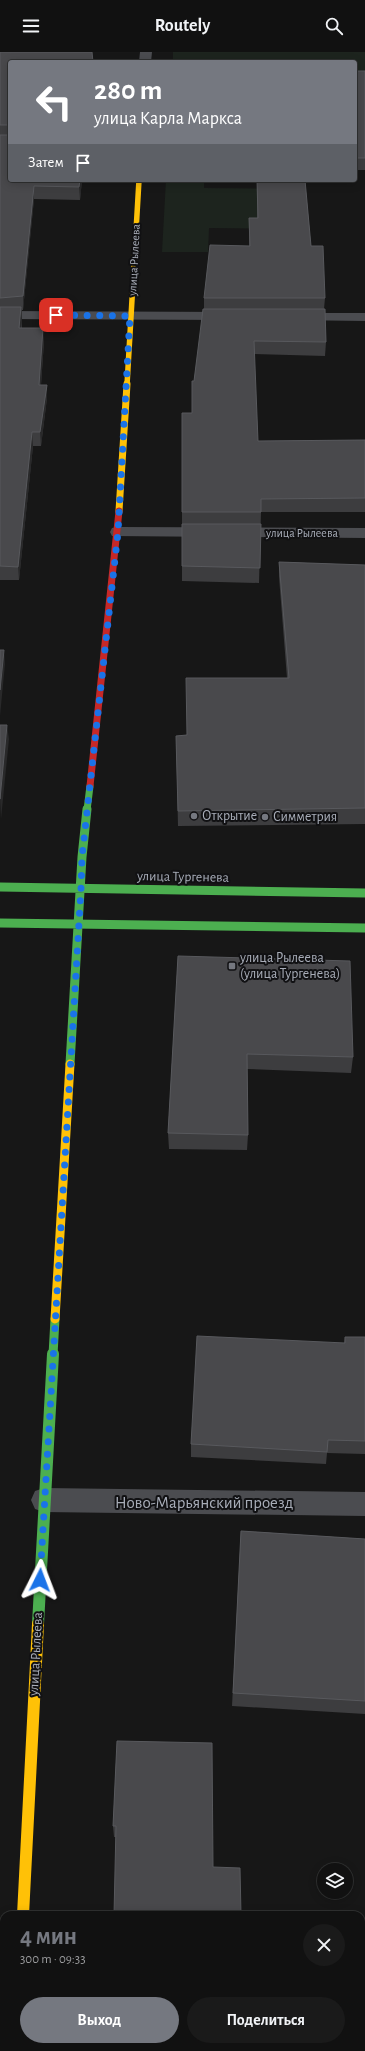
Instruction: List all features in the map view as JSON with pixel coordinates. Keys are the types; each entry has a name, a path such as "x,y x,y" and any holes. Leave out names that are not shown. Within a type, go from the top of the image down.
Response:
{"main road":[{"name":"улица Рылеева","path":"23,1911 44,1500 82,857 118,532 139,182"},
{"name":"улица Тургенева","path":"0,887 365,892"},
{"path":"0,924 78,923 365,928"}],"street":[{"path":"0,315 242,316"},
{"path":"280,316 365,317"},
{"name":"улица Рылеева","path":"118,532 365,533"},
{"name":"Ново-Марьянский проезд","path":"44,1500 365,1504"}],"shaded area":[{"path":"173,52 365,52 365,80 357,80 357,60 173,60"},
{"path":"166,182 204,182 204,188 295,189 296,229 209,228 208,252 162,252"}],"building":[{"path":"0,52 92,52 93,60 8,60 8,125 0,125"},
{"path":"357,71 365,71 365,158 357,158"},
{"path":"0,135 8,135 8,182 80,182 79,187 34,186 23,296 0,298"},
{"path":"257,182 305,182 311,246 323,246 325,298 204,298 210,245 250,246 249,218 258,218"},
{"path":"0,307 21,307 19,328 43,328 39,385 47,385 40,432 32,432 18,567 0,566"},
{"path":"203,309 325,309 326,342 254,341 258,441 365,440 365,498 261,499 261,512 182,512 182,413 192,413 192,381 194,381"},
{"path":"182,524 261,524 260,568 182,566"},
{"path":"279,562 365,565 365,808 178,811 176,736 187,735 186,678 289,678"},
{"path":"0,650 4,650 0,690"},
{"path":"0,725 7,725 0,799"},
{"path":"178,956 350,961 353,1057 247,1054 248,1135 168,1133"},
{"path":"197,1336 345,1343 345,1337 365,1337 365,1441 328,1440 327,1452 191,1444"},
{"path":"241,1531 365,1539 365,1701 233,1693"},
{"path":"117,1741 212,1743 213,1867 240,1868 241,1911 114,1911 116,1826 113,1826"}],"traffic: fast":[{"path":"70,1064 82,857 90,786"},
{"path":"0,887 365,893"},
{"path":"0,923 365,928"},
{"path":"38,1624 55,1319"}],"traffic: slow":[{"path":"119,511 139,182"},
{"path":"55,1319 70,1064"},
{"path":"23,1911 38,1624"}],"traffic: jam":[{"path":"90,786 119,511"}],"place":[{"name":"Открытие","path":"194,816"},
{"name":"Симметрия","path":"265,817"},
{"name":"улица Рылеева (улица Тургенева)","path":"232,966"}],"route":[{"path":"40,1580 82,857 118,532 130,316 56,315"}]}
